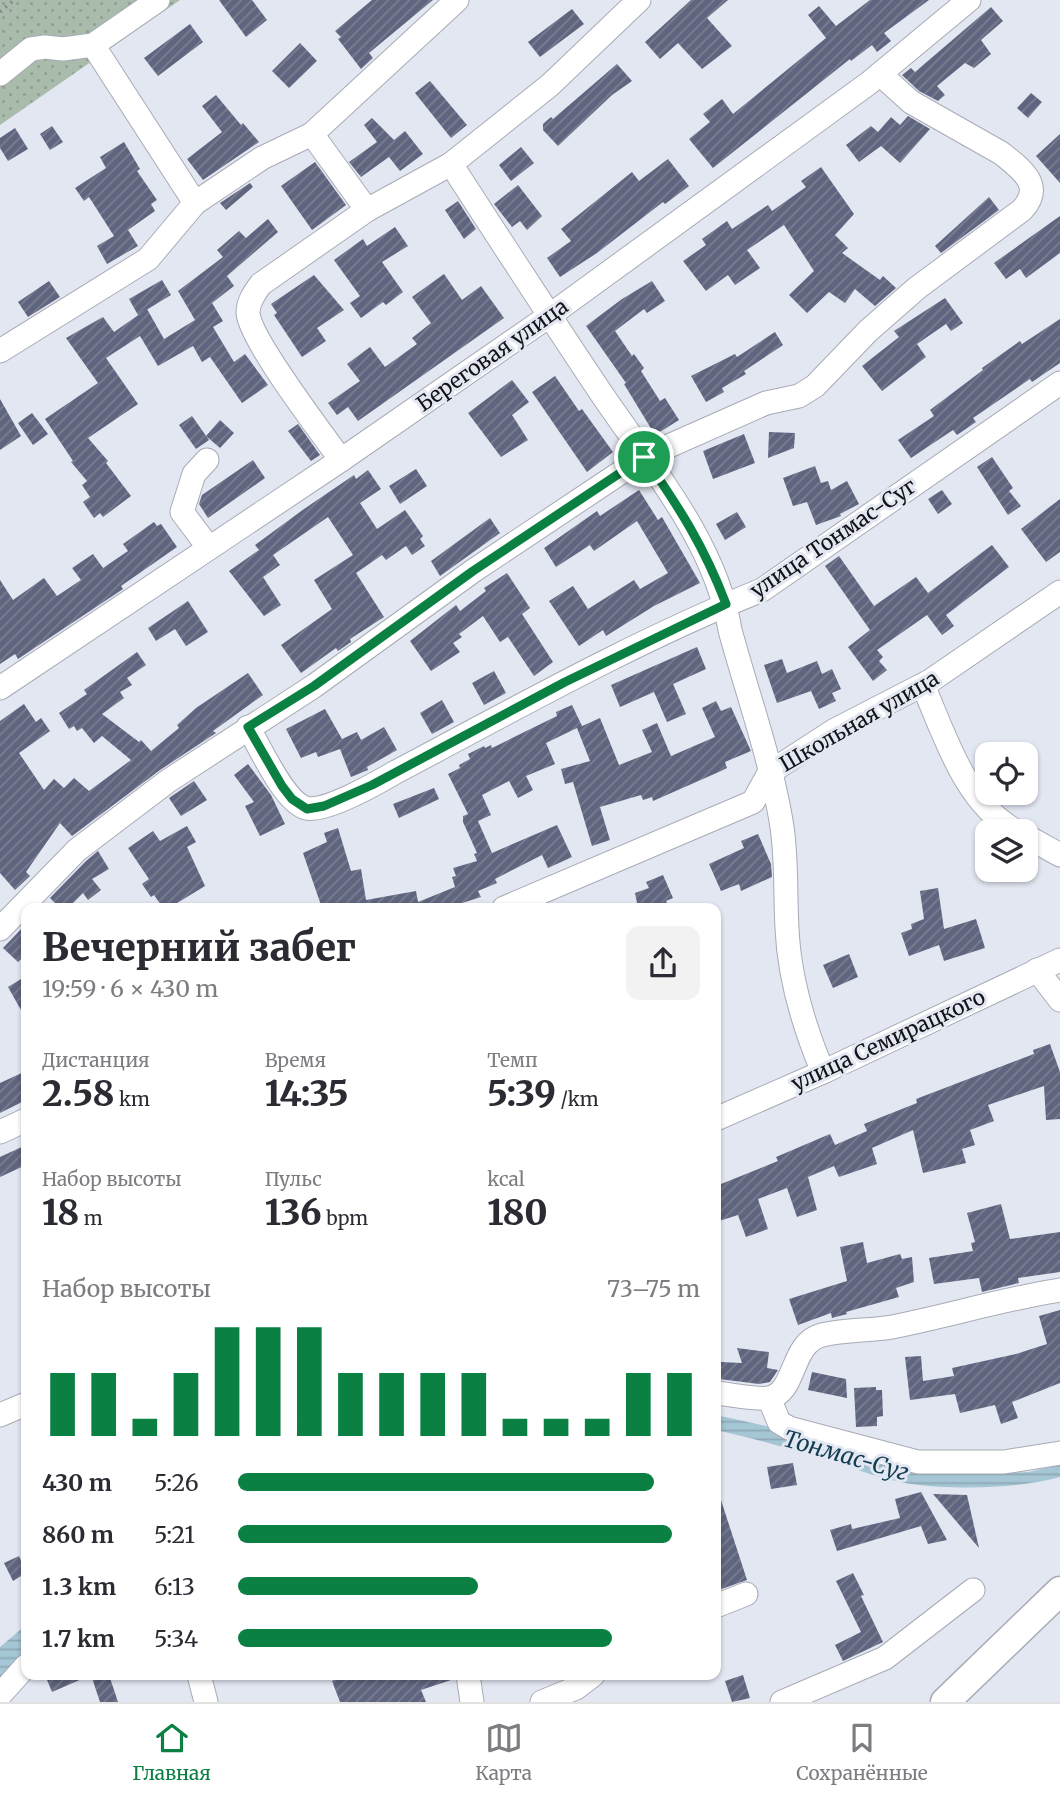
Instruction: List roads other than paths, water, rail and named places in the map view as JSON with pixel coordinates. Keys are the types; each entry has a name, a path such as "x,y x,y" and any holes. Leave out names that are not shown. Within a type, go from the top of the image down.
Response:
{"main road":[{"path":"944,1702 1060,1591"}],"street":[{"path":"0,74 31,49 64,49 93,45 128,9 158,0"},
{"path":"0,351 148,259 195,203 262,158 312,134 457,0"},
{"path":"341,460 260,342 248,313 250,299 261,284 367,210 451,164 550,85 639,0"},
{"name":"Береговая улица","path":"0,688 341,460 549,316 880,74 969,0"},
{"path":"93,45 195,203"},
{"path":"25,903 77,850 167,781 314,686 473,571 644,457 766,403 799,396 814,386 826,377 868,331 917,288 985,240 1026,205 1032,185 1014,163 911,102 880,74"},
{"path":"312,134 367,210"},
{"path":"451,164 549,316 685,516 712,568 726,604 730,630 781,823 787,864 787,929 791,969 810,1041 823,1072"},
{"name":"улица Тонмас-Суг","path":"248,727 292,799 307,809 324,806 372,785 565,682 726,604 762,590 1060,383"},
{"path":"207,460 194,474 182,512 209,548"},
{"name":"Школьная улица","path":"517,903 753,802 769,773 835,730 923,685 1060,592"},
{"path":"923,685 974,793 990,813 999,819"},
{"path":"1038,843 1060,855"},
{"path":"0,929 21,907"},
{"name":"улица Семирацкого","path":"721,1117 823,1072 1060,960"},
{"path":"1037,970 1060,1000"},
{"path":"0,1132 21,1122"},
{"path":"721,1393 769,1398 780,1392 788,1381 803,1346 823,1335 891,1327 984,1304 1060,1290"},
{"path":"769,1398 779,1422 789,1428 918,1462 1004,1462 1060,1453"},
{"path":"0,1415 21,1406"},
{"path":"782,1702 885,1658 973,1590"},
{"path":"721,1604 746,1594"},
{"path":"0,1695 21,1672"},
{"path":"200,1680 206,1702"},
{"path":"469,1680 472,1702"},
{"path":"542,1702 585,1688"}],"water":[{"name":"Тонмас-Суг","path":"721,1416 766,1426 882,1465 903,1469 1002,1473 1029,1472 1060,1464 1060,1477 1025,1484 986,1487 911,1484 721,1431"},
{"path":"21,1629 21,1659 0,1678 0,1647"}]}
